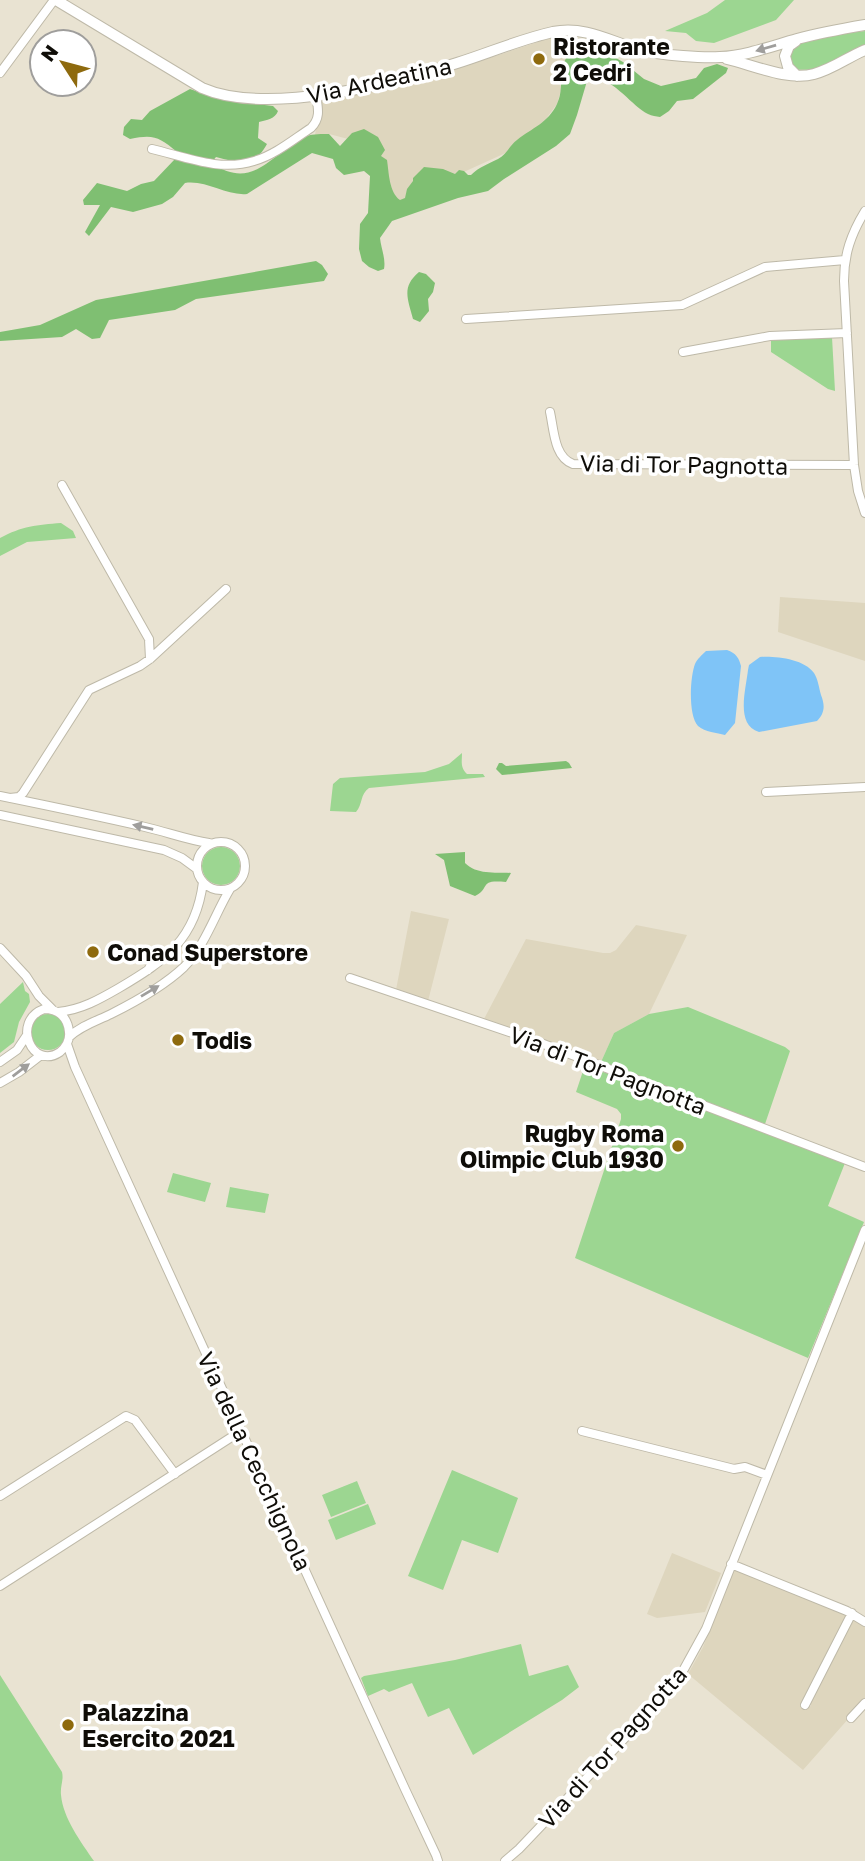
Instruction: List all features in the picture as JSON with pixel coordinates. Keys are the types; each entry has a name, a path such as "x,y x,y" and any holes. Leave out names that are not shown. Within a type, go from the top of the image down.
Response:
{"main road":[{"name":"Via Ardeatina","path":"55,0 211,92 231,97 260,99 316,95 412,76 561,31 595,34 659,54 720,57 798,76 822,71 865,50"},
{"name":"Via Ardeatina","path":"720,57 752,52 811,35 865,27"},
{"path":"798,76 786,63 786,51 791,44 811,35"}],"street":[{"path":"0,73 55,0"},
{"path":"152,149 219,165 253,162 282,147 317,122 316,95"},
{"path":"865,211 852,233 845,260 844,281 855,465 858,491 865,513"},
{"path":"466,319 682,305 765,267 845,260"},
{"path":"683,352 770,336 847,333"},
{"name":"Via di Tor Pagnotta","path":"551,412 559,452 565,461 573,464 855,465"},
{"path":"62,485 149,639 150,659"},
{"path":"10,798 19,797 89,690 150,659 226,589"},
{"path":"31,780 27,794 34,803"},
{"path":"766,792 865,787"},
{"path":"0,796 171,833 198,842 230,843 240,851 245,862 243,876 230,889 219,891 209,887 203,882 197,869 197,858 209,843"},
{"path":"0,815 163,850 182,858 197,869"},
{"path":"34,1015 44,1009 55,1011 86,1005 107,995 112,983 127,983 163,960 186,932 201,901 203,882"},
{"path":"54,1055 62,1051 68,1040 82,1027 112,1013 169,979 188,962 230,889"},
{"path":"146,972 152,963 151,952 167,953 176,947"},
{"path":"0,948 35,990 55,1011 64,1016 68,1040"},
{"name":"Via di Tor Pagnotta","path":"350,978 533,1040 865,1167"},
{"path":"0,1062 17,1050 27,1035 36,1006 35,990"},
{"path":"27,1035 31,1047 41,1055"},
{"name":"Via della Cecchignola","path":"68,1040 75,1067 439,1859"},
{"path":"0,1083 41,1055 54,1055 75,1067"},
{"name":"Via di Tor Pagnotta","path":"508,1861 674,1684 694,1653 706,1629 865,1230"},
{"path":"0,1496 126,1416 135,1420 175,1474"},
{"path":"0,1586 241,1431"},
{"path":"582,1431 734,1469 745,1467 767,1475"},
{"path":"731,1564 852,1613 865,1622"},
{"path":"806,1705 852,1613"},
{"path":"851,1718 865,1703"}],"shaded area":[{"path":"570,36 574,50 566,59 560,73 561,90 557,104 543,123 541,137 391,205 371,145 329,134 315,135 321,98 407,85 550,38"},
{"path":"780,597 865,603 865,661 778,632"},
{"path":"411,911 449,919 428,1001 396,990"},
{"path":"636,925 687,935 649,1014 614,1033 601,1062 484,1019 526,939 610,953 616,950"},
{"path":"672,1553 721,1573 705,1612 657,1618 647,1614"},
{"path":"734,1569 847,1615 803,1708 811,1706 853,1619 865,1627 865,1700 803,1770 688,1674 703,1647"}],"green space":[{"path":"725,0 794,0 776,20 714,43 696,41 686,33 665,31 707,13"},
{"path":"865,31 865,46 822,67 795,69 787,57 795,45 839,34"},
{"path":"585,47 600,49 623,62 644,79 661,86 696,78 704,68 717,64 728,68 726,73 693,99 677,101 660,117 641,110 603,80 587,81 570,134 488,191 458,198 392,221 380,238 384,269 378,271 362,261 359,249 360,224 368,213 370,176 364,171 344,175 336,168 333,159 312,153 247,194 185,183 173,197 162,204 133,212 111,207 89,236 85,232 100,205 84,205 83,200 97,183 127,191 154,181 175,159 177,152 165,143 151,137 130,139 123,135 124,127 131,119 142,120 150,111 190,89 222,100 273,106 278,111 268,120 259,122 258,138 267,144 251,161 239,162 216,157 211,163 226,171 251,172 307,136 329,134 340,146 352,133 364,129 378,137 385,150 381,156 387,160 392,187 400,200 405,198 413,178 424,167 443,169 455,174 459,170 471,175 501,157 553,111 560,96 562,71 567,57"},
{"path":"316,261 328,274 324,281 196,299 175,310 109,320 100,338 92,339 76,329 62,337 0,341 0,332 40,325 96,300"},
{"path":"419,272 426,274 435,283 428,299 429,311 420,322 413,319 407,294 410,283"},
{"path":"832,337 835,391 771,352 771,340"},
{"path":"61,523 73,531 76,538 27,542 0,556 0,538 30,527"},
{"path":"462,753 462,767 467,774 483,774 485,777 369,788 356,812 330,811 333,784 340,778 425,772 449,764"},
{"path":"566,761 572,768 502,775 496,769 499,763 506,766"},
{"path":"221,847 235,852 240,866 235,880 221,885 207,880 202,866 207,852"},
{"path":"465,852 465,863 470,867 486,872 511,873 506,882 488,883 475,896 450,886 444,860 435,854"},
{"path":"23,982 30,1002 19,1022 14,1042 0,1053 0,1004"},
{"path":"688,1007 790,1051 765,1124 601,1062 614,1033 649,1014"},
{"path":"48,1014 61,1019 66,1032 61,1045 48,1050 35,1045 30,1032 35,1019"},
{"path":"585,1065 845,1163 828,1206 864,1222 808,1358 575,1258 621,1119 617,1109 576,1092"},
{"path":"173,1173 211,1183 205,1202 167,1192"},
{"path":"230,1187 269,1194 265,1213 226,1207"},
{"path":"452,1470 518,1498 498,1553 462,1540 443,1590 408,1576"},
{"path":"357,1481 366,1503 331,1517 322,1495"},
{"path":"368,1504 376,1524 336,1540 328,1520"},
{"path":"521,1644 529,1676 568,1665 579,1687 473,1755 449,1708 428,1717 412,1683 389,1692 384,1689 368,1696 361,1678 455,1660"},
{"path":"0,1675 62,1772 62,1804 73,1829 94,1861 0,1861"}],"water":[{"path":"727,650 737,656 741,666 735,723 725,735 698,726 693,714 691,686 695,664 706,651"},
{"path":"760,657 781,658 804,664 814,673 824,706 817,721 759,732 752,728 744,714 744,696 749,665"}],"place":[{"name":"Ristorante 2 Cedri","path":"539,59"},
{"name":"Conad Superstore","path":"93,952"},
{"name":"Todis","path":"178,1040"},
{"name":"Rugby Roma Olimpic Club 1930","path":"678,1146"},
{"name":"Palazzina Esercito 2021","path":"68,1725"}]}
